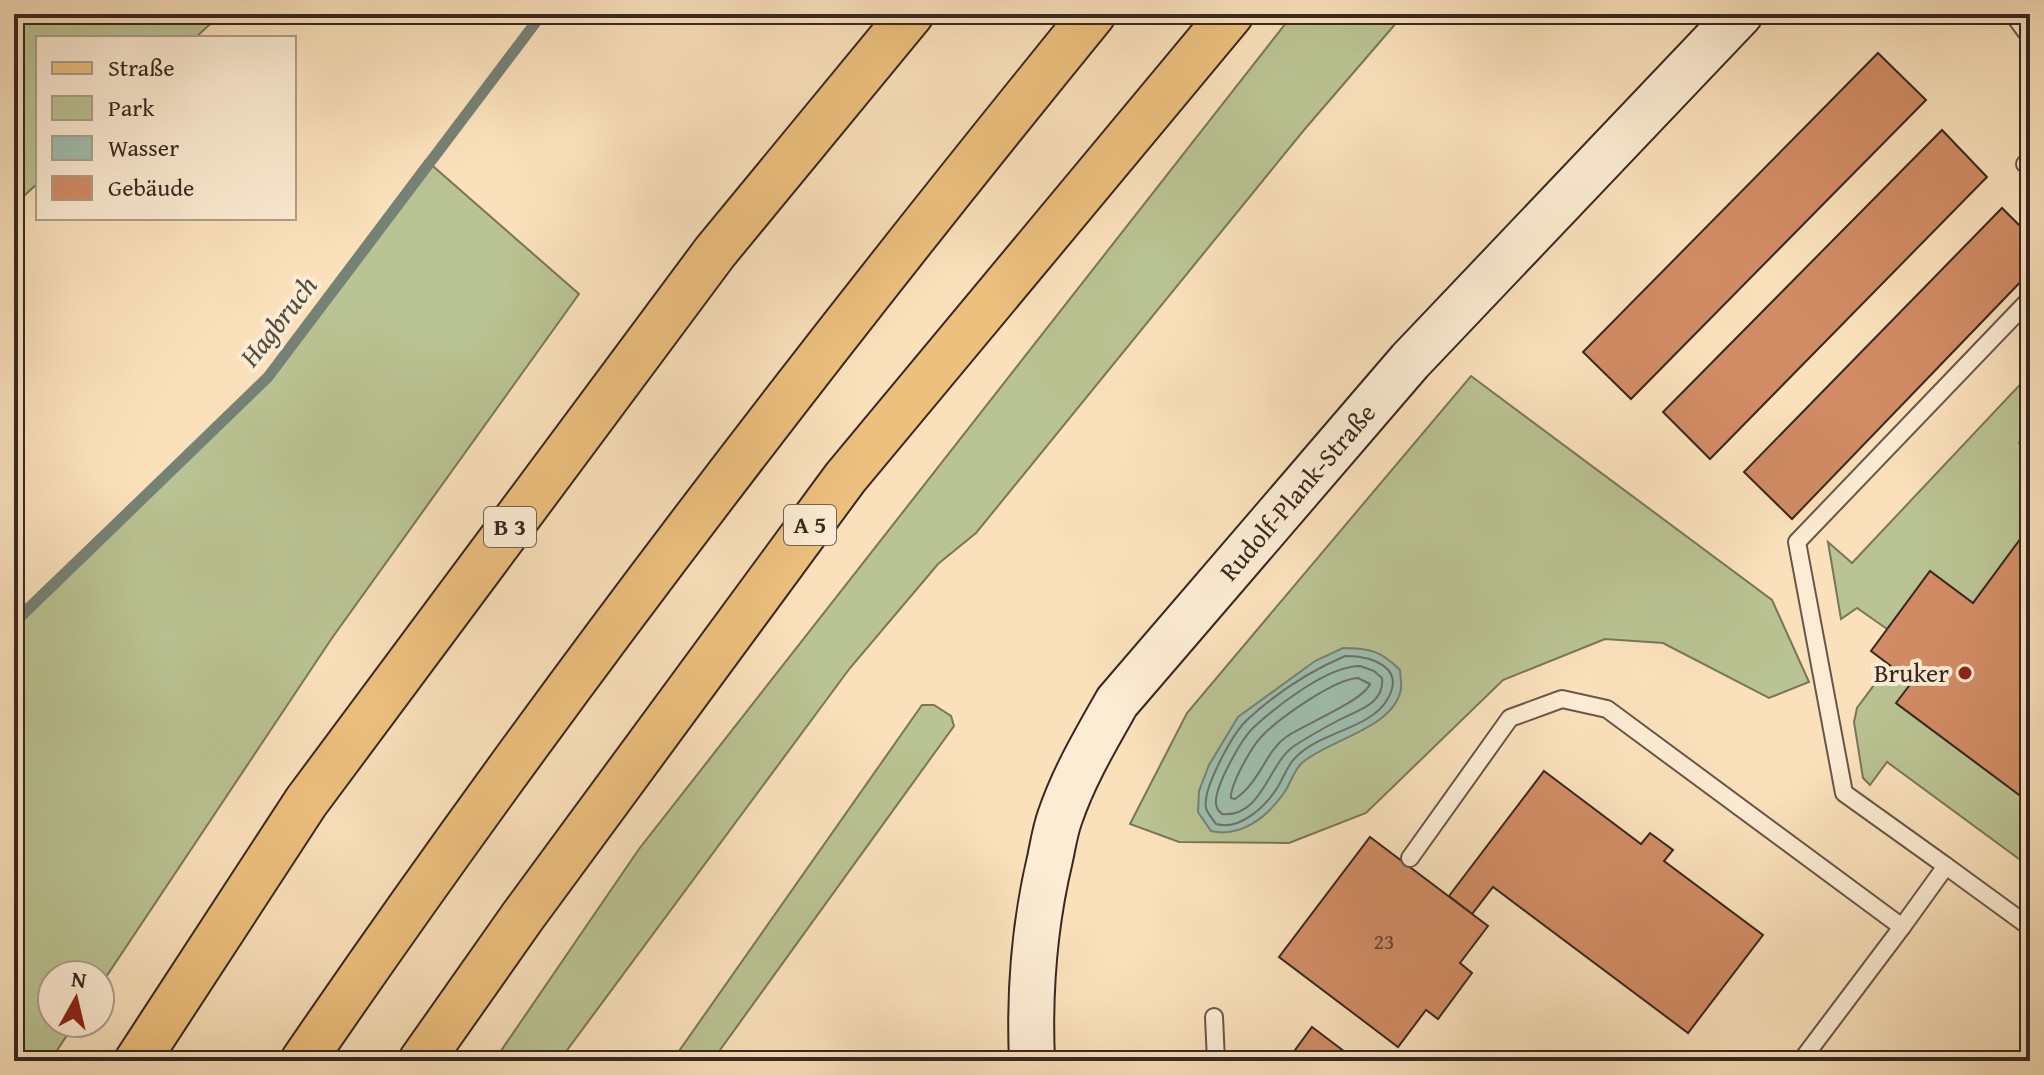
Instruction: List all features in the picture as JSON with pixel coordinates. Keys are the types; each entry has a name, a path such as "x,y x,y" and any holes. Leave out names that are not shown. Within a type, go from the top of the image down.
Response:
{"main road":[{"name":"B 3","path":"137,1061 316,789 715,252 911,14"},
{"path":"303,1061 430,875 761,430 933,210 1093,14"},
{"name":"A 5","path":"421,1061 532,903 845,478 1191,58 1231,14"},
{"name":"Rudolf-Plank-Straße","path":"1032,1061 1030,1010 1034,943 1059,819 1083,760 1117,702 1410,361 1740,14"}],"lane":[{"path":"2013,14 2030,37"},
{"path":"2030,299 1797,542 1844,793 2030,925"},
{"path":"1410,858 1510,718 1562,699 1607,709 1902,927"},
{"path":"1801,1061 1946,866"},
{"path":"1214,1017 1216,1061"}],"green space":[{"path":"14,14 221,14 197,36 36,36 36,185 14,205"},
{"path":"1293,14 1404,14 1304,130 976,533 938,564 850,668 559,1061 494,1061 639,849"},
{"path":"426,160 579,294 332,638 116,962 116,959 36,959 36,1039 64,1039 50,1061 14,1061 14,616 264,376"},
{"path":"2030,374 2030,429 2019,443 2030,451 2030,544 2021,538 1973,603 1930,572 1887,629 1857,608 1841,619 1828,542 1852,563"},
{"path":"1471,376 1772,600 1809,682 1769,698 1663,643 1605,639 1503,680 1366,813 1289,843 1179,842 1130,824 1187,713"},
{"path":"1889,665 1912,682 1897,704 2030,803 2030,867 1887,762 1870,785 1863,778 1854,722 1857,708"},
{"path":"922,705 934,705 951,716 954,726 712,1061 672,1061"}],"water":[{"path":"1343,648 1374,652 1400,670 1401,689 1396,702 1387,714 1374,723 1303,762 1284,793 1270,810 1252,824 1233,831 1211,831 1198,812 1199,791 1209,765 1238,717 1315,661"}],"building":[{"path":"1878,53 1926,100 1631,399 1583,352"},
{"path":"1942,130 1987,177 1710,459 1663,412"},
{"path":"2002,208 2030,236 2030,272 1792,519 1744,472"},
{"name":"Bruker","path":"2021,538 2030,544 2030,803 1896,703 1912,682 1871,651 1930,571 1973,603"},
{"path":"1544,771 1641,844 1650,833 1673,850 1664,861 1763,935 1688,1033 1493,887 1472,914 1449,896"},
{"path":"1370,837 1488,926 1460,963 1472,973 1438,1019 1426,1010 1398,1047 1279,957"},
{"path":"1312,1027 1357,1061 1287,1061"}],"waterway":[{"name":"Hagbruch","path":"14,623 268,377 542,14"}],"place":[{"name":"Bruker","path":"1965,673"}]}
